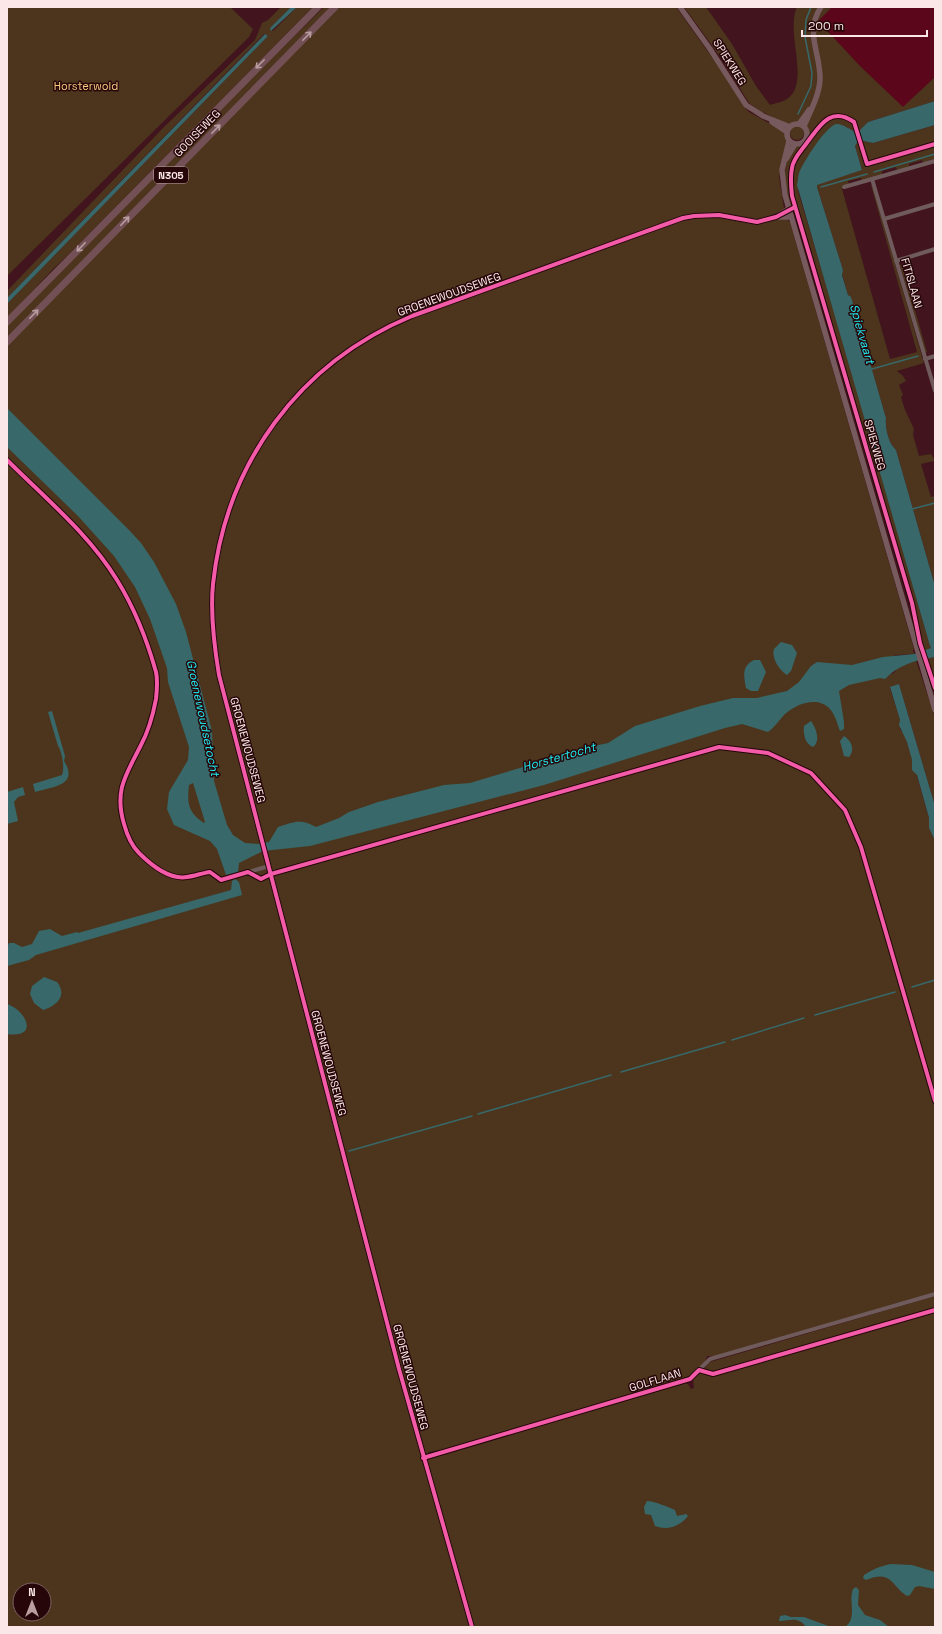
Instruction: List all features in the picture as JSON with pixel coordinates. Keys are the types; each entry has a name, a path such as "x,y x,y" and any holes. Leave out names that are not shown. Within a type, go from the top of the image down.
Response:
{"highway":[{"name":"GOOISEWEG","path":"7,322 318,7"},
{"name":"GOOISEWEG","path":"7,342 336,7"}],"street":[{"name":"SPIEKWEG","path":"680,7 746,104 769,119 789,129"},
{"path":"801,125 807,132 806,138 802,143 795,144 789,141 789,129 801,125 818,92 820,71 813,41 814,28 821,7"},
{"name":"SPIEKWEG","path":"789,141 783,164 782,183 788,209 935,710"},
{"name":"SPIEKWEG","path":"783,164 795,144"},
{"path":"844,187 935,161"},
{"name":"FITISLAAN","path":"872,179 935,392"},
{"path":"884,219 935,204"},
{"name":"GROENEWOUDSEWEG","path":"776,217 788,209"},
{"name":"GROENEWOUDSEWEG","path":"472,1627 423,1458 219,674 214,639 213,586 221,535 233,498 253,454 286,407 324,368 352,347 395,323 683,218 718,215 757,222 776,217 791,217"},
{"path":"896,261 935,249"},
{"path":"924,359 935,356"},
{"path":"221,880 269,866"},
{"name":"GOLFLAAN","path":"423,1458 690,1378 710,1359 935,1294"}],"shaded area":[{"path":"832,7 935,7 935,77 903,108 860,66 818,21"}],"green space":[{"name":"Horsterwold","path":"7,7 230,7 253,29 249,37 7,276"},
{"path":"281,7 291,7 270,28 273,31 297,7 313,7 53,269 7,318 7,304 268,36 264,34 7,298 7,291 163,128 255,40 262,23 268,20"},
{"path":"324,7 331,7 7,338 7,326 217,112"},
{"path":"339,7 676,7 749,112 785,132 787,141 779,177 784,208 778,213 764,218 786,219 790,222 914,649 914,654 895,655 885,678 889,674 894,673 896,669 916,660 935,718 935,806 899,684 890,688 900,720 900,729 905,734 929,818 929,828 935,841 935,1292 715,1356 707,1356 700,1368 679,1381 446,1449 428,1452 429,1458 684,1383 688,1384 691,1389 694,1388 693,1379 700,1372 714,1375 935,1311 935,1627 7,1627 7,346"},
{"path":"684,7 706,7 732,44 756,86 770,105 787,99 794,91 797,81 798,69 794,17 797,7 832,7 818,21 860,66 903,107 935,77 935,101 868,122 857,133 842,125 827,131 817,144 800,172 798,191 853,374 931,648 924,651 813,257 797,205 791,208 787,192 785,169 787,162 795,148 806,142 808,130 805,125 799,122 790,125 762,112 749,103 721,58"},
{"path":"935,125 935,159 923,163 922,160 909,164 909,167 897,170 896,167 882,171 882,175 862,181 861,178 848,181 849,185 843,186 842,189 890,359 917,352 871,185 924,363 897,371 906,381 899,385 903,395 901,397 914,429 913,435 919,456 931,454 934,459 934,461 921,464 931,497 935,496 935,586 896,450 893,447 888,435 886,418 851,298 848,295 842,274 843,270 817,184 862,170 855,146 859,140 873,143"},
{"path":"797,126 802,128 804,133 802,138 797,140 792,138 790,133 792,128"},
{"path":"900,265 902,265 927,352 925,353"},
{"path":"926,657 935,657 935,684"},
{"path":"935,1296 935,1309 712,1373 703,1370 710,1362"}],"water":[{"path":"291,7 297,7 271,31 270,28"},
{"path":"265,34 268,36 7,304 7,298"},
{"path":"935,101 935,125 873,143 859,140 855,146 862,170 817,185 817,187 843,270 842,275 848,295 851,297 886,418 888,435 893,447 896,450 935,586 935,657 908,664 896,670 885,679 880,678 849,685 839,691 844,722 844,729 840,731 829,708 819,702 807,703 790,710 768,732 742,724 725,728 544,785 310,846 263,851 239,863 238,872 226,875 217,849 210,841 174,825 167,809 169,792 188,760 189,747 168,682 167,668 150,619 135,587 114,556 78,516 7,447 7,408 129,530 141,543 154,562 176,604 186,632 212,731 214,781 227,825 233,835 245,843 259,844 269,842 278,827 288,824 306,822 316,827 339,818 349,812 378,802 444,785 470,783 608,743 635,726 700,706 733,698 757,698 787,691 799,682 811,666 817,662 852,665 883,657 914,654 931,648 797,185 799,173 805,161 821,137 832,126 839,124 857,133 868,122","holes":["193,783 205,822 204,823 199,819 190,807 188,797 189,785"]},
{"path":"781,642 792,645 797,653 791,671 787,675 779,667 773,653 774,649"},
{"path":"754,660 760,660 766,672 758,691 751,691 746,688 744,672 747,665"},
{"path":"899,684 935,806 935,841 929,828 929,818 917,775 912,770 912,760 907,742 899,725 900,720 890,687"},
{"path":"52,711 65,756 64,761 68,769 68,775 62,784 35,792 33,784 62,775 63,772 62,756 48,712"},
{"path":"811,721 815,727 817,738 817,741 813,747 806,741 804,732 804,726"},
{"path":"844,736 849,740 852,746 852,751 849,757 844,756 840,741"},
{"path":"23,787 25,795 18,797 14,802 18,821 7,824 7,792"},
{"path":"235,879 239,882 242,895 36,955 29,960 7,966 7,948 9,943 14,943 22,947 32,944 39,931 50,929 62,936 78,933 231,890 232,881"},
{"path":"44,977 57,982 60,987 61,996 56,1003 43,1010 34,1003 30,994 32,986"},
{"path":"7,1004 20,1012 24,1018 26,1029 23,1032 17,1034 7,1034"},
{"path":"647,1501 675,1510 677,1516 686,1514 688,1516 685,1520 673,1527 665,1528 655,1526 651,1515 645,1514 644,1507"},
{"path":"891,1564 912,1565 935,1572 935,1589 919,1586 915,1587 910,1595 907,1596 891,1580 881,1577 866,1580 863,1578 864,1575 871,1571"},
{"path":"856,1587 859,1590 858,1605 865,1615 880,1620 889,1627 845,1627 851,1619 851,1599 853,1589"},
{"path":"785,1615 791,1617 804,1617 831,1627 806,1627 797,1620 779,1621 780,1616"}],"waterway":[{"path":"798,114 811,86 812,73 805,37 806,20 811,7"},
{"path":"874,172 935,154"},
{"path":"821,187 867,174"},
{"name":"Spiekvaart","path":"872,369 918,356"},
{"path":"912,509 935,503"},
{"path":"912,987 935,980"},
{"path":"815,1015 895,992"},
{"path":"732,1040 804,1018"},
{"path":"621,1072 725,1042"},
{"path":"478,1114 611,1075"},
{"path":"349,1151 472,1116"}],"cycle path":[{"path":"935,144 867,164 854,122 846,117 832,117 826,120 816,131 794,161 791,171 792,196 912,603 920,643 935,688"},
{"path":"472,1627 399,1369 219,675 214,641 212,607 213,584 221,540 234,498 252,458 275,422 303,390 335,361 372,336 412,316 683,218 719,215 757,222 776,217 795,207"},
{"path":"7,460 66,517 106,563 135,613 149,648 156,672 156,699 146,734 126,774 120,802 124,824 130,840 139,853 155,867 167,874 180,877 190,877 210,872 221,880 248,872 261,879 271,874 719,747 768,753 811,773 845,810 861,847 935,1101"},
{"path":"423,1458 690,1379 699,1370 713,1374 935,1310"}],"water label":[{"name":"Groenewoudsetocht","path":"203,718"},
{"name":"Horstertocht","path":"559,757"}]}
